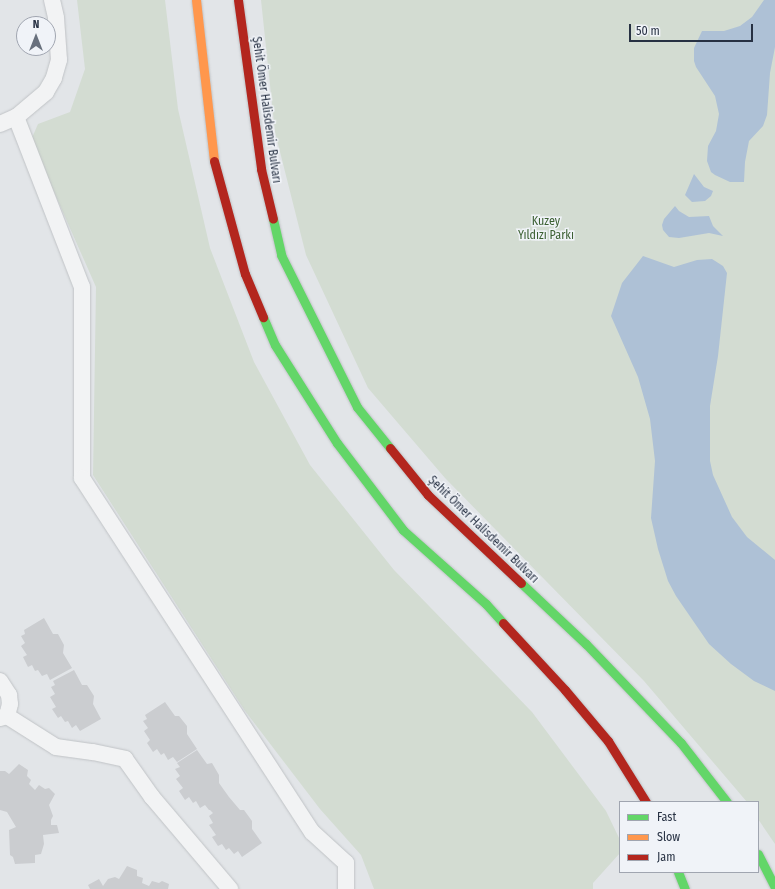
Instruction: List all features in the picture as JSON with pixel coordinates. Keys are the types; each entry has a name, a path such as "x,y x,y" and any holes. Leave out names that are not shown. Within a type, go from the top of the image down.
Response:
{"highway":[{"path":"196,0 214,164 245,274 275,345 338,443 403,530 486,604 565,690 608,741 645,801"},
{"name":"Şehit Ömer Halisdemir Bulvarı","path":"238,0 261,169 281,255 357,407 428,495 586,644 681,743 726,801"},
{"path":"759,856 775,888"},
{"path":"678,873 685,889"}],"street":[{"path":"0,124 16,117 46,92 54,78 59,60 56,18 52,0"},
{"path":"16,117 82,287 82,478 312,832 346,863 346,889"},
{"path":"0,681 5,686 9,695 10,704 3,717 56,747 93,752 125,759 152,797 230,889"}],"green space":[{"path":"77,0 165,0 178,109 210,248 254,362 310,465 394,570 532,712 606,811 619,838 619,854 593,883 593,889 374,889 361,855 320,809 245,711 93,475 96,287 31,140 38,124 70,112 85,69"},
{"name":"Kuzey Yıldızı Parkı","path":"261,0 775,0 775,844 759,820 759,801 746,801 644,681 445,478 368,388 306,255 275,132"}],"water":[{"path":"764,0 775,0 775,47 770,73 767,115 763,126 749,141 745,162 744,182 730,182 711,172 707,161 708,146 716,131 719,114 715,96 696,67 694,61 694,48 702,31 724,31 740,26 752,17"},
{"path":"694,174 704,187 713,191 711,196 705,201 692,202 685,195"},
{"path":"675,206 679,211 689,217 709,216 713,226 723,236 709,233 679,238 669,237 663,230 662,225 664,219"},
{"path":"643,256 674,267 697,260 712,259 723,266 727,273 718,356 710,406 710,461 713,475 732,517 747,537 775,560 775,691 754,681 731,664 709,644 676,596 668,581 658,549 651,518 655,461 650,419 638,377 611,316 622,283"}],"building":[{"path":"44,618 53,634 58,634 64,645 63,653 72,668 50,680 47,674 42,676 38,670 35,671 32,665 28,667 23,657 27,655 21,646 25,643 21,636 25,634 24,630"},
{"path":"74,670 82,685 87,685 94,696 93,704 101,719 80,731 76,725 72,728 68,721 65,722 61,716 58,718 52,709 56,707 50,697 55,694 51,687 55,685 53,681"},
{"path":"165,702 175,716 179,716 187,726 187,734 197,749 177,762 173,757 168,760 164,753 161,755 157,749 153,752 147,743 150,740 144,731 148,728 143,721 147,719 145,715"},
{"path":"197,750 207,764 212,763 219,775 219,783 240,810 244,810 252,821 252,829 262,843 242,857 238,851 234,854 229,848 226,850 222,844 218,846 212,837 216,835 209,825 213,823 209,816 213,813 205,805 200,808 196,801 193,803 189,797 185,800 179,791 183,788 176,779 180,776 175,769 180,767 177,763"},
{"path":"19,764 28,770 27,776 31,780 29,784 35,790 39,785 45,789 49,788 55,794 49,805 53,816 51,825 57,825 59,833 43,835 44,844 41,854 35,855 35,863 15,864 13,857 10,855 9,830 16,827 7,812 0,810 0,771 5,771 9,774"},
{"path":"127,866 137,870 137,876 143,878 142,883 149,886 152,881 159,883 162,881 169,884 168,889 90,889 88,885 99,879 103,886 108,879 115,877 119,879"}],"traffic: fast":[{"path":"273,219 281,255 357,407 390,448"},
{"path":"263,317 275,345 337,443 403,530 486,604 503,623"},
{"path":"521,583 586,644 681,743 726,801"},
{"path":"759,856 775,888"},
{"path":"678,873 685,889"}],"traffic: slow":[{"path":"196,0 214,161"}],"traffic: jam":[{"path":"238,0 261,169 273,219"},
{"path":"214,161 245,274 263,317"},
{"path":"390,448 428,495 521,583"},
{"path":"503,623 565,690 608,741 645,801"}]}
